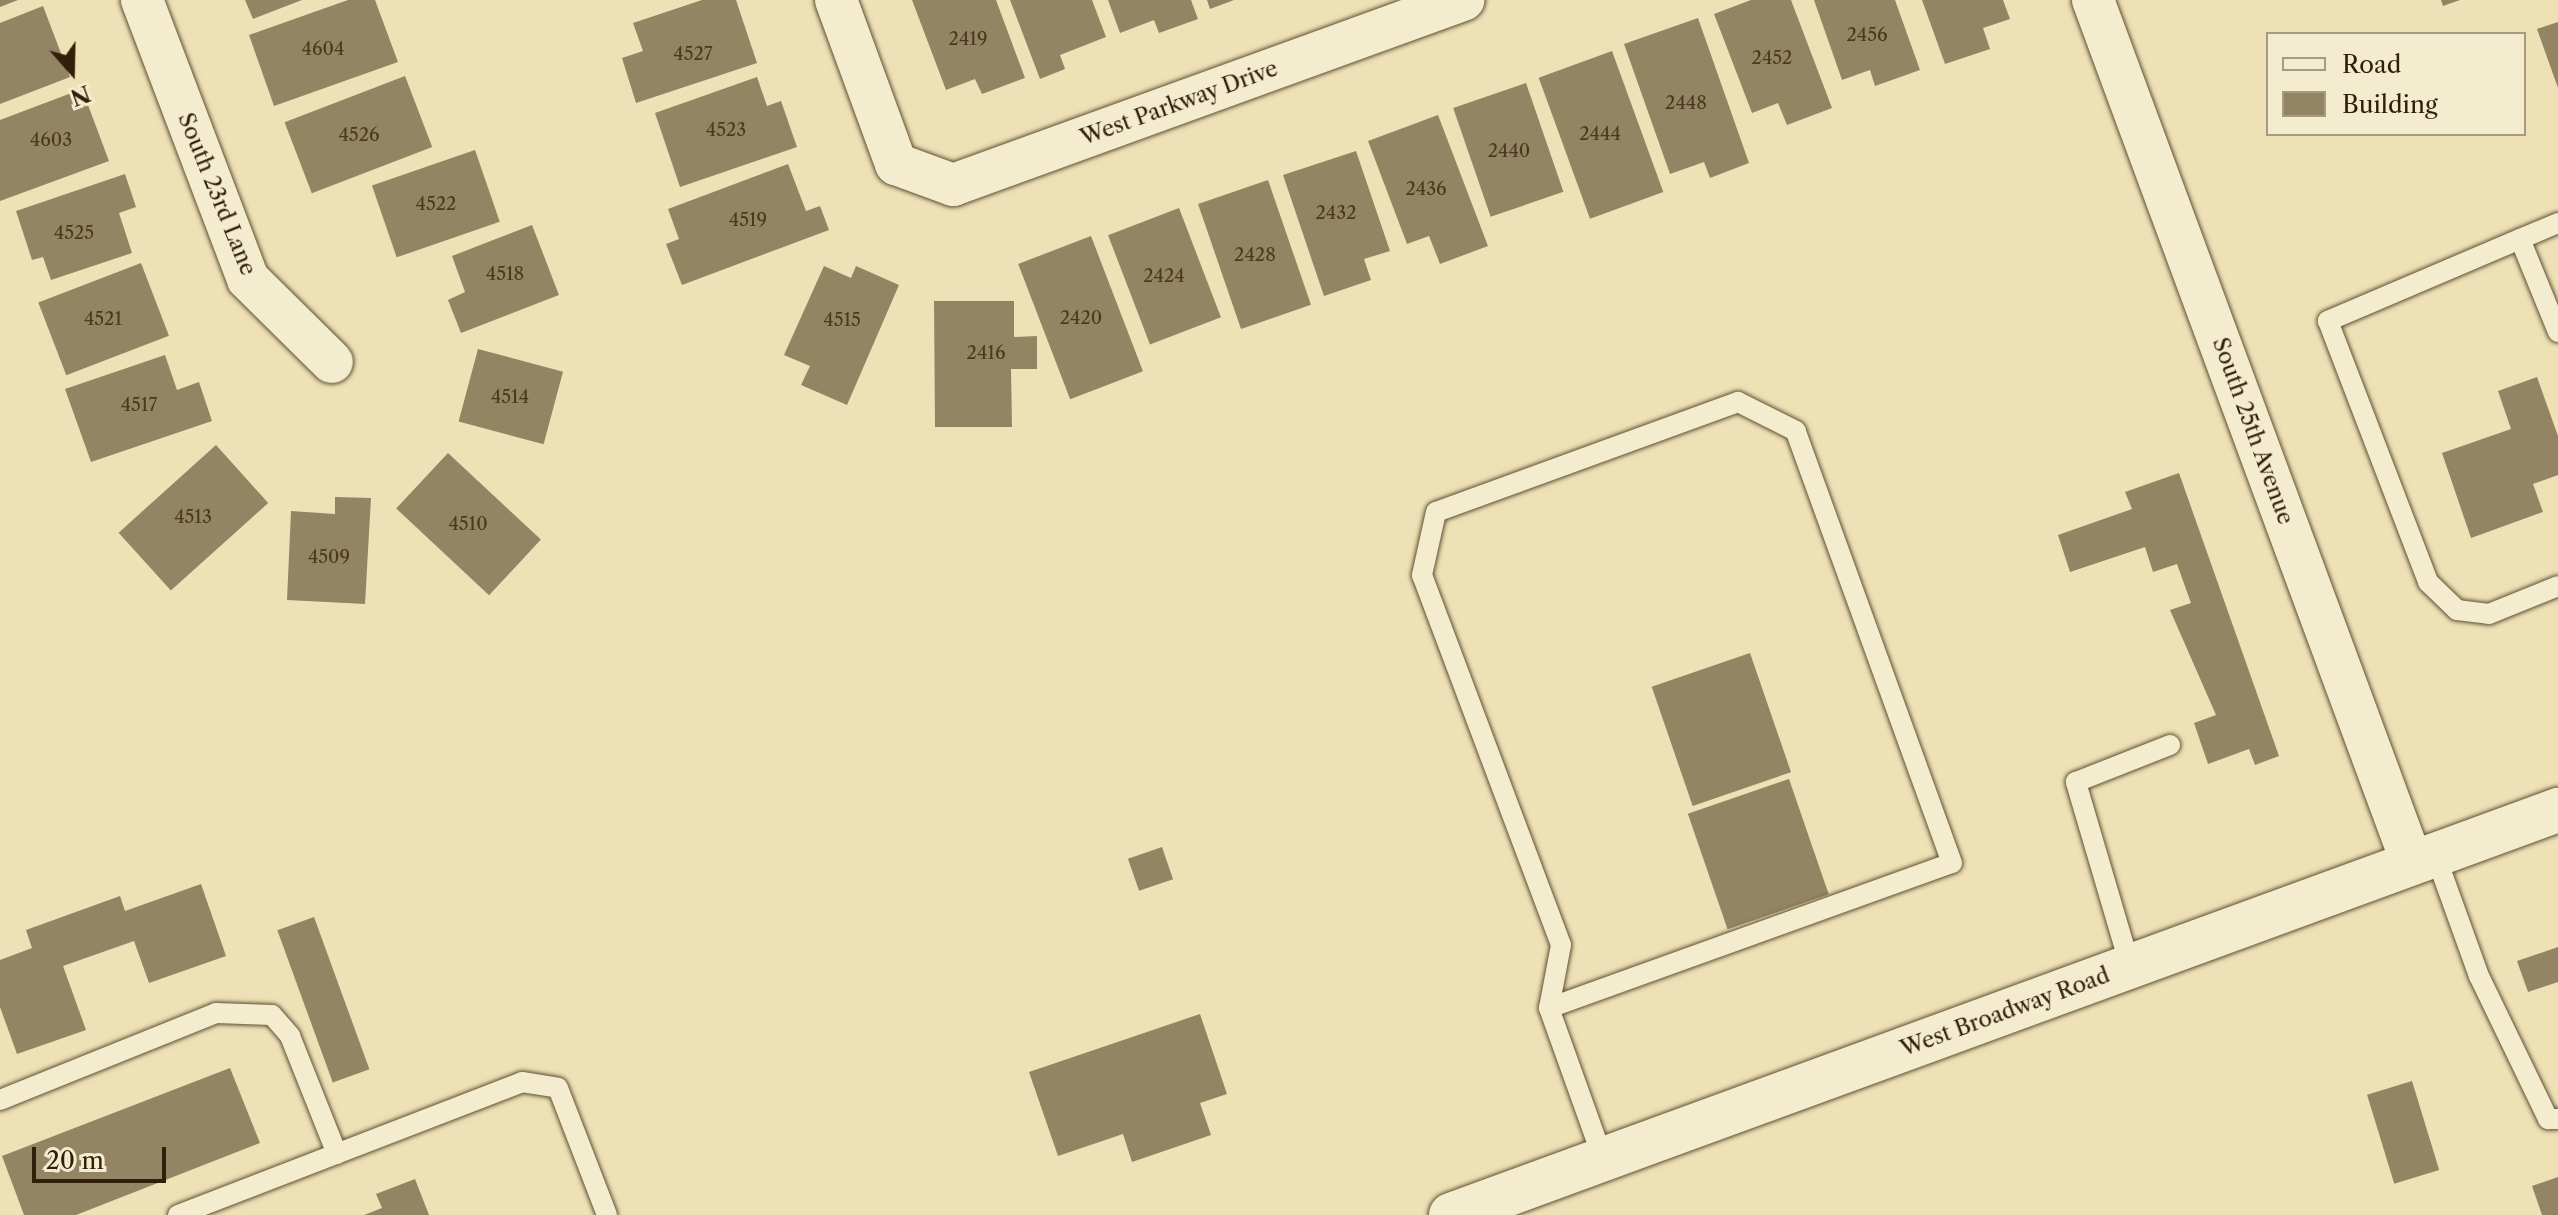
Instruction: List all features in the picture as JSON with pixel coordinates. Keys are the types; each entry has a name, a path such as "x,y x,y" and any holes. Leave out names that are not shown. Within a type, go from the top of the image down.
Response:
{"main road":[{"name":"West Broadway Road","path":"1451,1215 2558,810"}],"street":[{"name":"South 23rd Lane","path":"142,0 248,279 332,362"},
{"name":"West Parkway Drive","path":"836,0 896,164 953,185 1463,0"},
{"name":"South 25th Avenue","path":"2093,0 2423,859"}],"lane":[{"path":"2558,223 2328,321 2428,582 2457,610 2489,614 2558,586"},
{"path":"2520,239 2558,332"},
{"path":"1549,1008 1952,863 1796,431 1738,402 1436,512 1422,575 1561,945 1549,1008 1603,1159"},
{"path":"2130,966 2076,782 2170,745"},
{"path":"2423,859 2548,1119 2558,1119"},
{"path":"0,1100 216,1013 272,1015 290,1036 337,1154"},
{"path":"178,1215 522,1082 558,1088 607,1215"}],"building":[{"path":"0,0 18,0 0,7"},
{"path":"245,0 302,0 253,19"},
{"path":"348,0 375,0 398,62 274,106 249,35"},
{"path":"702,0 736,0 757,63 636,103 622,58 643,51 633,23"},
{"path":"912,0 996,0 1025,78 982,94 975,79 946,90"},
{"path":"1010,0 1092,0 1106,37 1060,55 1065,69 1040,79"},
{"path":"1108,0 1191,0 1198,19 1159,33 1154,20 1120,33"},
{"path":"1207,0 1234,0 1210,9"},
{"path":"1751,0 1791,0 1832,108 1787,125 1778,103 1752,113 1714,14"},
{"path":"1814,0 1895,0 1920,70 1875,86 1870,70 1842,80"},
{"path":"1922,0 2003,0 2010,19 1983,28 1990,49 1945,64"},
{"path":"2441,0 2460,0 2443,6"},
{"path":"43,6 70,77 0,104 0,23"},
{"path":"1698,18 1749,163 1710,178 1704,162 1670,174 1624,44"},
{"path":"2558,22 2558,88 2537,29"},
{"path":"1612,51 1663,192 1590,219 1539,78"},
{"path":"405,76 432,147 312,193 285,122"},
{"path":"757,77 767,106 781,101 797,147 680,187 655,113"},
{"path":"1526,83 1563,192 1491,217 1453,108"},
{"path":"82,89 109,161 0,201 0,120"},
{"path":"1438,115 1488,246 1440,264 1429,236 1407,244 1368,141"},
{"path":"475,150 500,222 397,257 372,185"},
{"path":"1356,151 1390,251 1364,259 1371,280 1324,296 1283,175"},
{"path":"788,164 806,211 820,206 829,230 682,285 666,244 679,239 668,209"},
{"path":"125,174 136,207 119,213 132,253 51,280 43,257 32,260 16,211"},
{"path":"1268,180 1311,305 1241,329 1198,204"},
{"path":"1179,208 1221,317 1150,344 1108,235"},
{"path":"532,225 559,295 461,333 448,300 465,292 452,256"},
{"path":"1091,236 1143,371 1070,399 1018,264"},
{"path":"141,263 169,336 66,375 38,302"},
{"path":"824,266 851,278 856,266 899,285 847,405 801,385 810,366 784,355"},
{"path":"934,301 1014,301 1014,337 1037,336 1037,369 1011,369 1012,427 935,427"},
{"path":"478,349 563,372 544,444 459,421"},
{"path":"165,355 177,390 199,382 212,421 91,462 65,389"},
{"path":"2537,377 2558,436 2558,475 2533,484 2543,512 2471,538 2442,453 2511,429 2498,391"},
{"path":"216,445 268,503 171,591 119,533"},
{"path":"448,453 541,540 489,595 396,509"},
{"path":"2179,473 2279,756 2255,765 2249,749 2208,764 2194,723 2216,715 2170,610 2191,603 2177,564 2153,572 2145,547 2070,572 2058,535 2132,509 2125,492"},
{"path":"335,497 371,498 365,604 287,600 291,511 335,514"},
{"path":"1750,653 1791,772 1693,806 1652,687"},
{"path":"1789,779 1829,894 1728,929 1688,814"},
{"path":"1162,847 1173,879 1139,891 1128,859"},
{"path":"201,884 226,956 149,983 134,941 63,966 86,1030 17,1054 0,1007 0,960 32,948 26,930 120,896 125,911"},
{"path":"314,917 369,1069 333,1083 277,930"},
{"path":"2558,947 2558,982 2528,992 2517,961"},
{"path":"1200,1014 1227,1094 1200,1103 1211,1135 1132,1162 1123,1134 1058,1156 1029,1072"},
{"path":"230,1068 260,1143 76,1215 24,1215 2,1156"},
{"path":"2412,1081 2439,1170 2394,1184 2367,1095"},
{"path":"2558,1177 2558,1215 2542,1215 2532,1186"},
{"path":"415,1179 429,1215 364,1215 382,1208 376,1194"}]}
